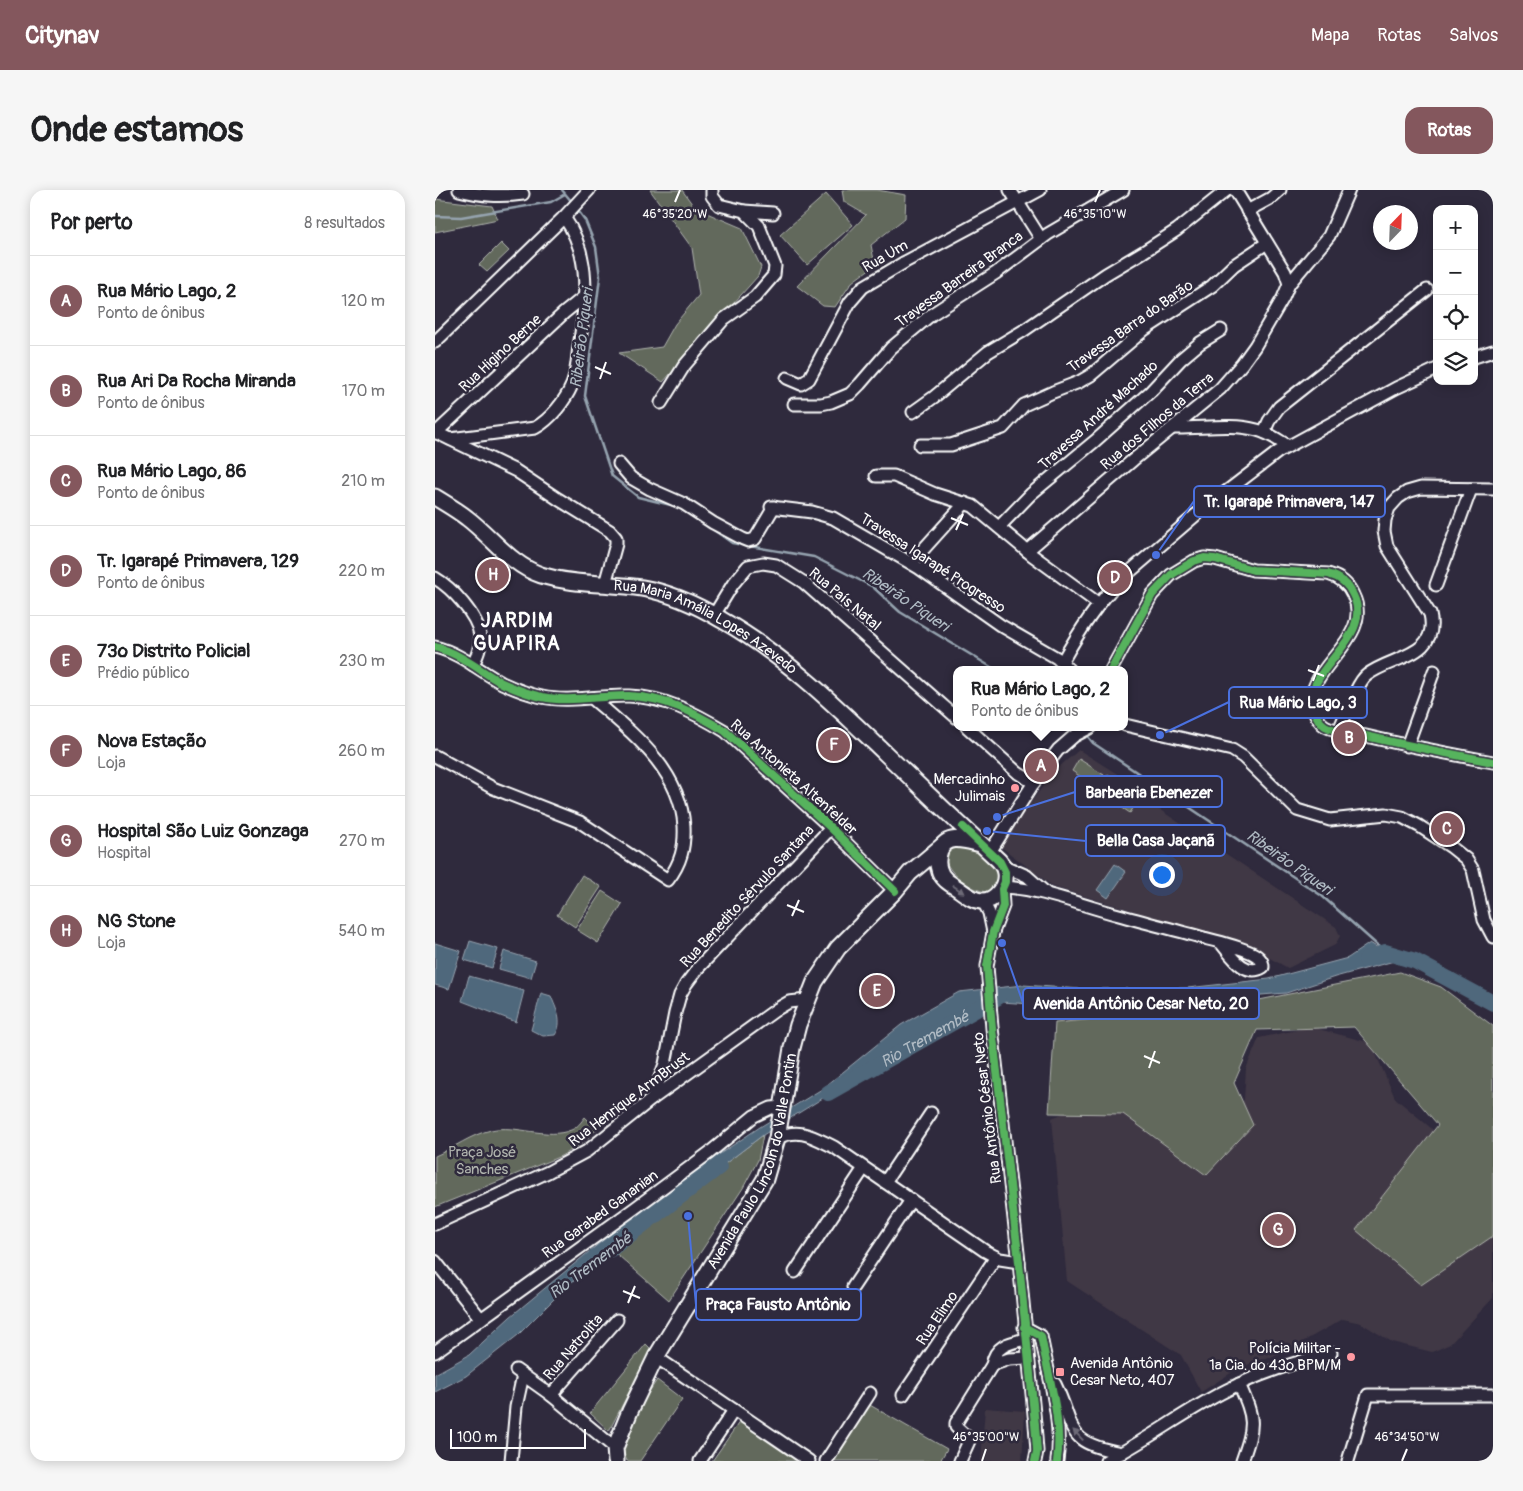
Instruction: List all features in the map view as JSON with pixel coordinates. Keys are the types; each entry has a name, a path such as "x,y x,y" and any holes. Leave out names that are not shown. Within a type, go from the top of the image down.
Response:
{"main road":[{"name":"Rua Maria Amália Lopes Azevedo","path":"435,497 467,518 509,555 533,571 555,578 642,588 663,593 714,615 753,639 789,665 859,728 985,848"},
{"path":"944,810 947,827 944,844 938,858 939,870 945,880 973,899 983,901 989,899 1003,888 1006,877 1003,866 985,848 958,840 944,844"},
{"name":"Avenida Paulo Lincoln do Valle Pontin","path":"616,1455 630,1411 656,1357 760,1190 769,1168 777,1138 792,1048 798,1025 815,982 838,948 898,889 910,873 944,844"},
{"name":"Avenida Paulo Lincoln do Valle Pontin","path":"898,889 923,873 939,870"}],"street":[{"path":"459,190 493,196 523,194"},
{"path":"712,190 712,196 719,204 744,211 773,213"},
{"path":"1010,190 1041,239"},
{"name":"Rua Um","path":"787,378 801,384 809,380 850,302 863,286 1039,190"},
{"name":"Travessa Barreira Branca","path":"794,404 821,404 850,394 861,384 891,348 942,307 996,273 1041,239 1123,190"},
{"path":"913,412 934,398 984,354 1023,331 1107,274 1177,230 1227,190"},
{"path":"1235,190 1285,272 1289,284"},
{"path":"1247,211 1271,198 1280,190"},
{"name":"Rua dos Filhos da Terra","path":"1027,551 1133,460 1220,389 1242,364 1271,319 1289,284 1329,236 1349,190"},
{"path":"435,341 586,194"},
{"path":"661,403 684,366 724,319 755,297 774,275 775,266 759,226 744,211"},
{"path":"451,439 535,428 554,412 569,391 573,382 585,296 582,254 574,230 566,215"},
{"name":"Travessa Barra do Barão","path":"920,446 951,445 1003,428 1024,405 1091,375 1144,330 1212,286 1234,265 1267,243"},
{"path":"1264,432 1269,420 1279,407 1427,290"},
{"name":"Rua Higino Berne","path":"436,432 564,313 585,296"},
{"name":"Travessa André Machado","path":"999,528 1031,494 1151,391 1181,359 1199,343 1221,330"},
{"path":"1478,356 1493,351"},
{"path":"1065,666 1077,636 1099,604 1119,581 1181,528 1288,446 1338,421 1396,388 1433,371"},
{"path":"1172,428 1239,427 1264,432 1288,446"},
{"path":"436,432 517,471 614,534 616,544 605,584"},
{"name":"Travessa Igarapé Progresso","path":"619,464 631,478 650,489 684,504 748,541 755,539 772,507 812,512 833,518 911,564 1000,625 1065,666"},
{"path":"876,476 894,476 935,494 973,506 1027,551 1099,604"},
{"path":"1339,730 1359,686 1367,674 1413,652 1427,641 1431,634 1433,624 1430,614 1387,546 1384,531 1389,508 1397,498 1407,492 1421,488 1493,489"},
{"path":"1437,585 1471,489"},
{"path":"911,564 965,503"},
{"path":"1113,666 1152,595 1171,575 1194,561 1203,558 1215,559 1253,570 1336,576 1351,588 1357,602 1359,616 1350,636 1324,670 1313,692 1313,704 1319,720 1325,726 1339,730 1407,746 1493,762"},
{"name":"Rua País Natal","path":"714,615 733,584 748,566 763,563 776,565 814,591 953,714"},
{"path":"435,578 459,598 476,624 480,634 480,644 473,665"},
{"name":"Rua Antonieta Altenfelder","path":"435,648 443,649 501,682 521,691 544,697 592,698 630,696 650,698 688,710 725,731 898,889"},
{"path":"1407,746 1434,671"},
{"path":"435,756 493,788 580,822 669,880 683,855 685,838 683,817 677,792 668,774 649,751 592,698"},
{"path":"1128,726 1232,750 1243,757 1297,810 1311,816 1330,820 1386,814 1402,817 1419,826 1466,859 1473,870 1484,920 1493,937"},
{"path":"971,731 1018,773 1034,783"},
{"path":"985,848 1058,750 1073,736 1083,731"},
{"name":"Rua Benedito Sérvulo Santana","path":"652,1099 665,1064 680,995 686,984 698,968 831,828"},
{"path":"1003,866 1027,876 1047,893"},
{"path":"1003,888 1047,893 1221,943"},
{"name":"Rua Antônio César Neto","path":"1003,888 1003,906 993,932 987,966 1035,1424 1037,1450 1035,1461"},
{"name":"Rua Antônio César Neto","path":"983,901 989,913 993,932"},
{"name":"Rua Henrique ArmBrust","path":"435,1224 573,1160 606,1137 652,1099 777,1008 789,1002 807,1000"},
{"name":"Rua Garabed Gananian","path":"435,1352 635,1208 709,1153 754,1116 771,1108 783,1109"},
{"path":"885,1182 931,1112"},
{"path":"777,1138 788,1133 808,1135 833,1147 996,1257 1019,1262"},
{"path":"795,1272 864,1168"},
{"path":"853,1287 911,1200"},
{"name":"Rua Elimo","path":"903,1395 996,1257"},
{"path":"435,1262 481,1318"},
{"name":"Rua Natrolita","path":"551,1395 617,1320"},
{"path":"1025,1327 1041,1336 1058,1435 1057,1461"},
{"path":"960,1461 969,1441 956,1427 956,1423 992,1366 993,1356 1001,1347 1009,1342 1025,1339"},
{"path":"1106,1461 1119,1457 1202,1404 1239,1384 1296,1363 1331,1353"},
{"path":"656,1357 809,1461"},
{"path":"992,1366 1009,1358 1027,1358"},
{"name":"Avenida Paulo Lincoln do Valle Pontin","path":"511,1461 520,1372 551,1395 616,1455"},
{"path":"1050,1380 1056,1384 1071,1427 1080,1439 1119,1457"},
{"path":"1239,1384 1250,1410 1252,1426 1241,1461"},
{"path":"826,1461 870,1393"},
{"path":"1348,1461 1369,1395 1493,1395"},
{"path":"700,1461 734,1410"}],"shaded area":[{"path":"1079,750 1146,792 1148,802 1336,927 1340,936 1335,945 1288,968 1244,944 1054,887 1000,846 1053,772"},
{"path":"1311,1027 1371,1043 1395,1098 1493,1180 1493,1298 1450,1344 1432,1352 1392,1342 1361,1323 1343,1319 1279,1355 1240,1367 1201,1392 1181,1355 1067,1281 1052,1118 1116,1092 1194,1148 1244,1100 1246,1069 1259,1038"},
{"path":"985,1408 1025,1411 1022,1461 981,1461"}],"green space":[{"path":"650,190 682,190 695,208 742,228 761,267 758,276 663,382 619,353 662,347 675,324 699,295 692,248"},
{"path":"842,190 877,190 906,195 905,218 871,245 875,265 852,282 835,307 823,306 797,286 866,215 844,202"},
{"path":"826,194 853,225 807,265 780,235"},
{"path":"435,199 492,206 498,219 435,232"},
{"path":"501,243 509,251 487,272 479,265"},
{"path":"1079,759 1104,775 1096,787 1072,771"},
{"path":"1108,774 1141,796 1130,813 1097,791"},
{"path":"961,846 982,852 999,869 999,877 990,892 981,891 961,880 947,864 946,856 950,850"},
{"path":"582,875 601,887 575,927 557,915"},
{"path":"602,891 622,904 598,943 577,930"},
{"path":"1400,972 1441,987 1493,1026 1493,1236 1421,1285 1356,1230 1438,1125 1354,1027 1257,1030 1234,1083 1253,1125 1206,1175 1123,1114 1049,1113 1055,1023 1234,1005"},
{"name":"Praça José Sanches","path":"585,1117 597,1129 581,1144 561,1156 435,1207 435,1156 476,1135 491,1130 511,1129 542,1133 562,1133 575,1128"},
{"path":"763,1135 758,1160 743,1188 669,1300 611,1249 679,1194 726,1163"},
{"path":"646,1344 651,1349 609,1431 590,1413"},
{"path":"657,1380 682,1399 640,1461 627,1461 621,1447 639,1407"},
{"path":"868,1404 947,1449 940,1461 835,1461"},
{"path":"740,1421 798,1461 712,1461"}],"water":[{"path":"1115,864 1126,872 1108,898 1097,890"},
{"path":"470,941 498,949 492,968 464,960"},
{"path":"435,943 461,951 449,989 435,985"},
{"path":"1370,943 1398,960 1286,993 1101,1012 1001,1002 954,1015 886,1053 831,1093 763,1135 726,1163 679,1194 567,1286 518,1335 466,1376 435,1392 435,1374 469,1355 510,1317 672,1186 760,1127 822,1089 901,1025 959,992 1023,985 1082,989 1187,988 1269,979 1348,958"},
{"path":"504,951 536,961 531,978 499,969"},
{"path":"469,976 524,991 516,1022 462,1001"},
{"path":"541,993 551,996 557,1011 559,1025 555,1035 543,1036 531,1030"}],"waterway":[{"name":"Ribeirão Piqueri","path":"562,190 572,202"},
{"path":"435,216 461,217 551,202 565,194"},
{"name":"Ribeirão Piqueri","path":"577,209 585,220 596,247 600,277 585,396 612,476 638,497 675,506"},
{"name":"Ribeirão Piqueri","path":"711,528 732,543 743,545"},
{"name":"Ribeirão Piqueri","path":"749,546 814,557 873,587 900,612 989,666"},
{"name":"Ribeirão Piqueri","path":"1086,734 1093,743 1322,896 1385,952"},
{"name":"Rio Tremembé","path":"1366,960 1385,952 1415,961 1493,1003"},
{"name":"Rio Tremembé","path":"828,1093 998,997"},
{"name":"Rio Tremembé","path":"611,1249 719,1167"}],"cycle path":[{"path":"1113,666 1152,595 1171,575 1194,561 1204,558 1215,559 1253,570 1328,574 1336,577 1349,587 1357,611 1354,627 1347,641 1317,681 1312,695 1314,710 1321,723 1339,731 1493,762"},
{"path":"435,647 453,653 502,683 537,696 553,699 618,696 642,697 679,707 702,718 725,731 831,828 895,891"},
{"path":"963,827 1000,862 1005,872 1005,882 1002,889 1003,906 993,932 987,966 1035,1424 1037,1451 1035,1461"},
{"path":"1024,1327 1041,1336 1051,1382 1058,1430 1057,1461"}],"place":[{"name":"Tr. Igarapé Primavera, 147","path":"1156,555"},
{"name":"NG Stone","path":"493,575"},
{"name":"Tr. Igarapé Primavera, 129","path":"1115,578"},
{"name":"Rua Mário Lago, 3","path":"1160,735"},
{"name":"Rua Ari Da Rocha Miranda","path":"1349,738"},
{"name":"Nova Estação","path":"834,745"},
{"name":"Rua Mário Lago, 2","path":"1041,766"},
{"name":"Mercadinho Julimais","path":"1015,788"},
{"name":"Barbearia Ebenezer","path":"997,817"},
{"name":"Rua Mário Lago, 86","path":"1447,829"},
{"name":"Bella Casa Jaçanã","path":"987,831"},
{"name":"Avenida Antônio Cesar Neto, 20","path":"1002,943"},
{"name":"73º Distrito Policial","path":"877,991"},
{"name":"Praça Fausto Antônio","path":"688,1216"},
{"name":"Hospital São Luiz Gonzaga","path":"1278,1230"},
{"name":"Polícia Militar - 1ª Cia. do 43º BPM/M","path":"1351,1357"},
{"name":"Avenida Antônio Cesar Neto, 407","path":"1060,1372"}],"district":[{"name":"JARDIM GUAPIRA","path":"517,632"}]}
